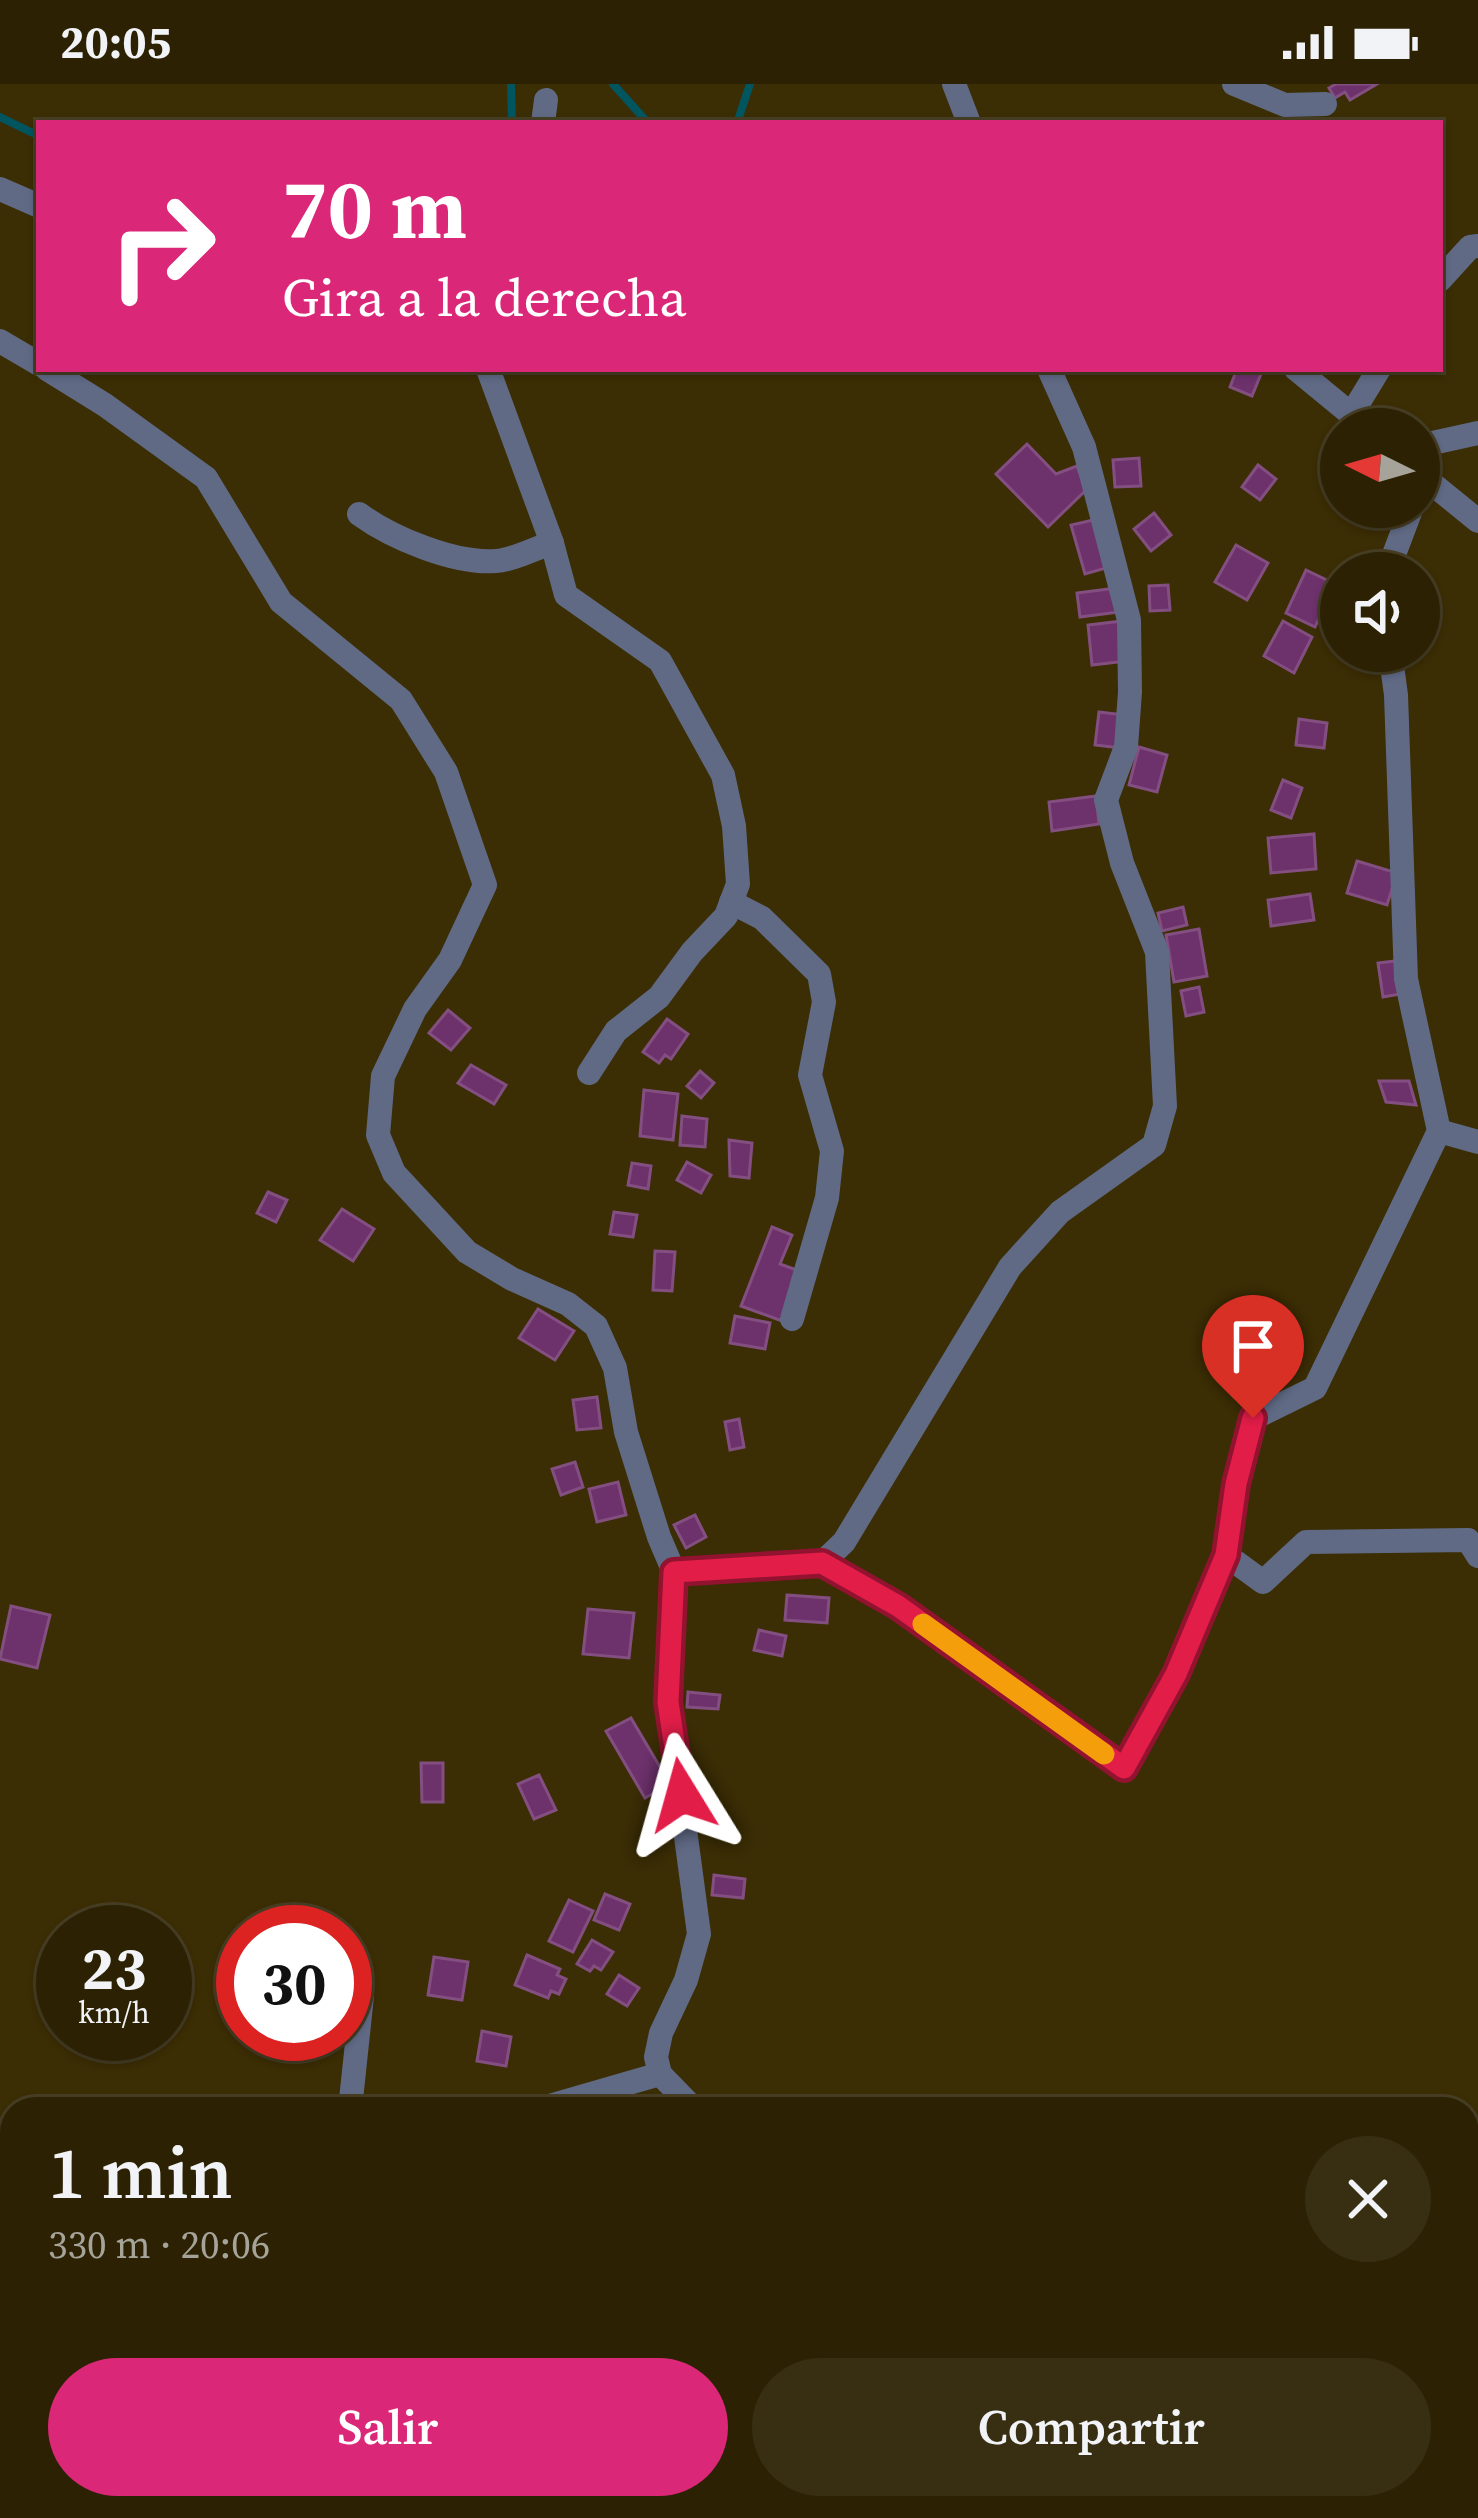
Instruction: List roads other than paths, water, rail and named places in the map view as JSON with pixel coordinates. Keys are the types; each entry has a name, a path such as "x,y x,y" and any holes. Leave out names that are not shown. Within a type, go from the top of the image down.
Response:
{"street":[{"path":"953,84 968,120"},
{"path":"1234,84 1285,105 1325,104"},
{"path":"0,189 36,205"},
{"path":"1443,277 1470,247 1478,246"},
{"path":"0,341 36,362"},
{"path":"52,372 206,478 281,602 401,700 446,772 485,885 450,960 415,1009 382,1076 378,1135 394,1173 466,1252 568,1304 596,1326 615,1368 626,1432 658,1538 674,1572 668,1702 699,1934 656,2056 660,2074 682,2097"},
{"path":"489,372 552,543 566,595 660,661 722,776 734,826 738,884 726,916 659,997 616,1030 590,1073"},
{"path":"822,1563 844,1543 1010,1267 1060,1212 1154,1145 1165,1106 1157,952 1122,863 1106,800 1126,747 1129,620 1084,447 1049,372"},
{"path":"1300,372 1343,408"},
{"path":"1365,408 1378,372"},
{"path":"1440,441 1478,433"},
{"path":"1440,494 1478,521"},
{"path":"358,514 426,549 498,561 552,543"},
{"path":"674,1572 822,1563 898,1606 1124,1768 1176,1674 1226,1555 1236,1484 1253,1418 1316,1388 1439,1131 1406,979 1393,672"},
{"path":"731,902 762,918 819,974 824,1002 810,1075 832,1151 830,1175 793,1319"},
{"path":"1439,1131 1478,1142"},
{"path":"1226,1555 1263,1582 1306,1542 1468,1540 1478,1556"},
{"path":"351,2097 355,2061"},
{"path":"619,2097 660,2074"}],"waterway":[{"path":"511,84 512,120"},
{"path":"613,84 645,120"},
{"path":"738,120 750,84"},
{"path":"0,117 36,135"}]}
